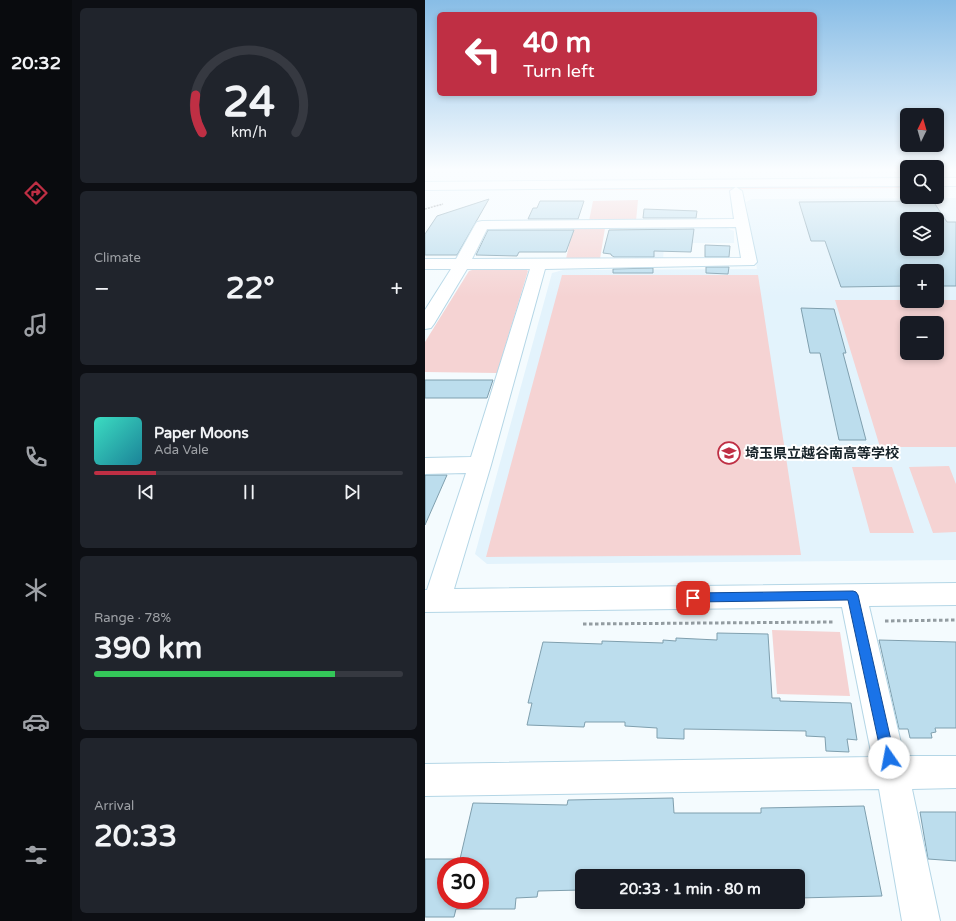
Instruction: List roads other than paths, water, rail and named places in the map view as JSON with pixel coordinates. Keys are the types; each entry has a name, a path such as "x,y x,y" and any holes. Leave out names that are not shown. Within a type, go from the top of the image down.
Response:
{"street":[{"path":"425,264 461,265 749,262 742,223 738,212"},
{"path":"425,324 461,265 482,224 742,223"},
{"path":"539,264 480,465 431,601 856,608 956,594"},
{"path":"425,466 480,465"},
{"path":"856,608 892,773 921,921"},
{"path":"425,780 956,772"}],"place":[{"name":"埼玉県立越谷南高等学校","path":"729,453"}]}
